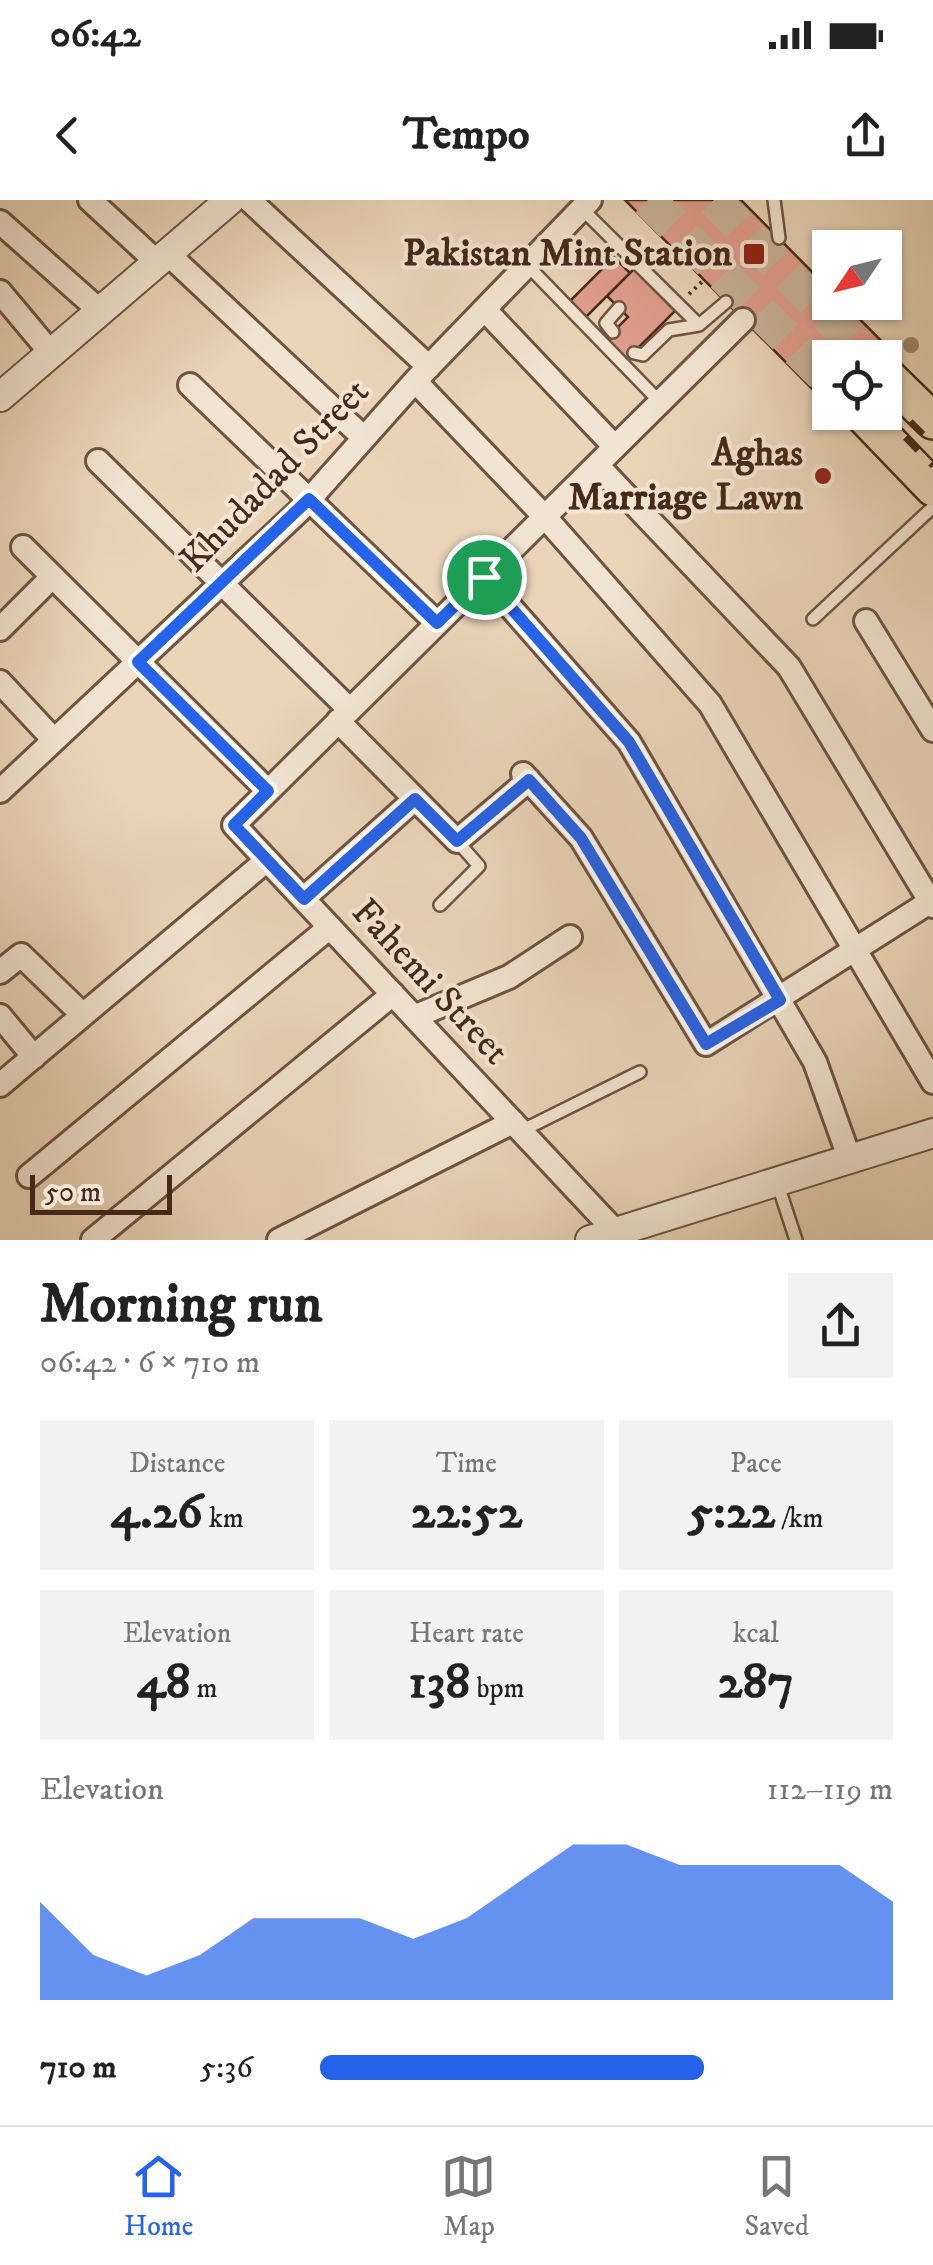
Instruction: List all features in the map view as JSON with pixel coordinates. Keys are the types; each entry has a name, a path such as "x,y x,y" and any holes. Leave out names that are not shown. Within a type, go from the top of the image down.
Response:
{"main road":[{"path":"902,391 933,421"},
{"path":"877,430 933,488"}],"street":[{"path":"90,200 162,258 364,438"},
{"path":"0,396 230,200"},
{"path":"249,200 422,374 710,704 933,1082"},
{"name":"Khudadad Street","path":"4,779 54,740 309,499 422,374 586,204"},
{"path":"0,222 100,311"},
{"path":"0,292 50,353"},
{"path":"485,310 615,447"},
{"name":"Fahemi Street","path":"602,1235 517,1126 234,825 744,320"},
{"path":"190,385 437,623"},
{"path":"98,461 222,583 457,841 526,777 581,838 706,1044 932,903 789,667 597,465"},
{"path":"22,547 268,791"},
{"path":"0,629 52,577"},
{"path":"484,577 629,742 815,1062 849,1157"},
{"path":"866,621 933,730"},
{"path":"0,682 54,740"},
{"path":"304,899 415,799"},
{"path":"0,1085 267,860"},
{"path":"29,1176 330,927"},
{"path":"414,1017 509,977 570,937"},
{"path":"0,972 22,955 84,1015"},
{"path":"92,1240 393,994"},
{"path":"0,1016 34,1057"},
{"path":"279,1240 517,1126"},
{"path":"602,1235 933,1132"}],"lane":[{"path":"774,200 778,238"},
{"path":"586,204 648,278 700,326"},
{"path":"528,266 660,402"},
{"path":"634,352 644,355 666,327 700,326 726,302"},
{"path":"613,332 607,320 618,308"},
{"path":"813,619 933,507"},
{"path":"440,905 479,866 457,841"},
{"path":"517,1126 640,1072"},
{"path":"777,1180 796,1240"}],"path":[{"path":"688,282 694,289 704,280"}],"building":[{"name":"Pakistan Mint Station","path":"625,200 741,200 812,272 812,320 861,320 880,340 812,340 812,389"},
{"path":"614,257 630,273 584,319 568,303"},
{"path":"634,269 675,311 626,360 605,340 628,317 607,296"}],"tunnel":[{"path":"648,200 812,364"},
{"path":"714,200 851,340"}],"railway":[{"path":"902,413 933,444"},
{"path":"898,430 933,466"}],"place":[{"name":"Pakistan Mint Station","path":"754,254"},
{"name":"Aghas Marriage Lawn","path":"823,476"}],"route":[{"path":"309,499 437,623 484,577 629,742 780,1000 706,1044 581,838 529,780 457,841 415,799 304,899 234,825 268,791 138,662 309,499"}]}
